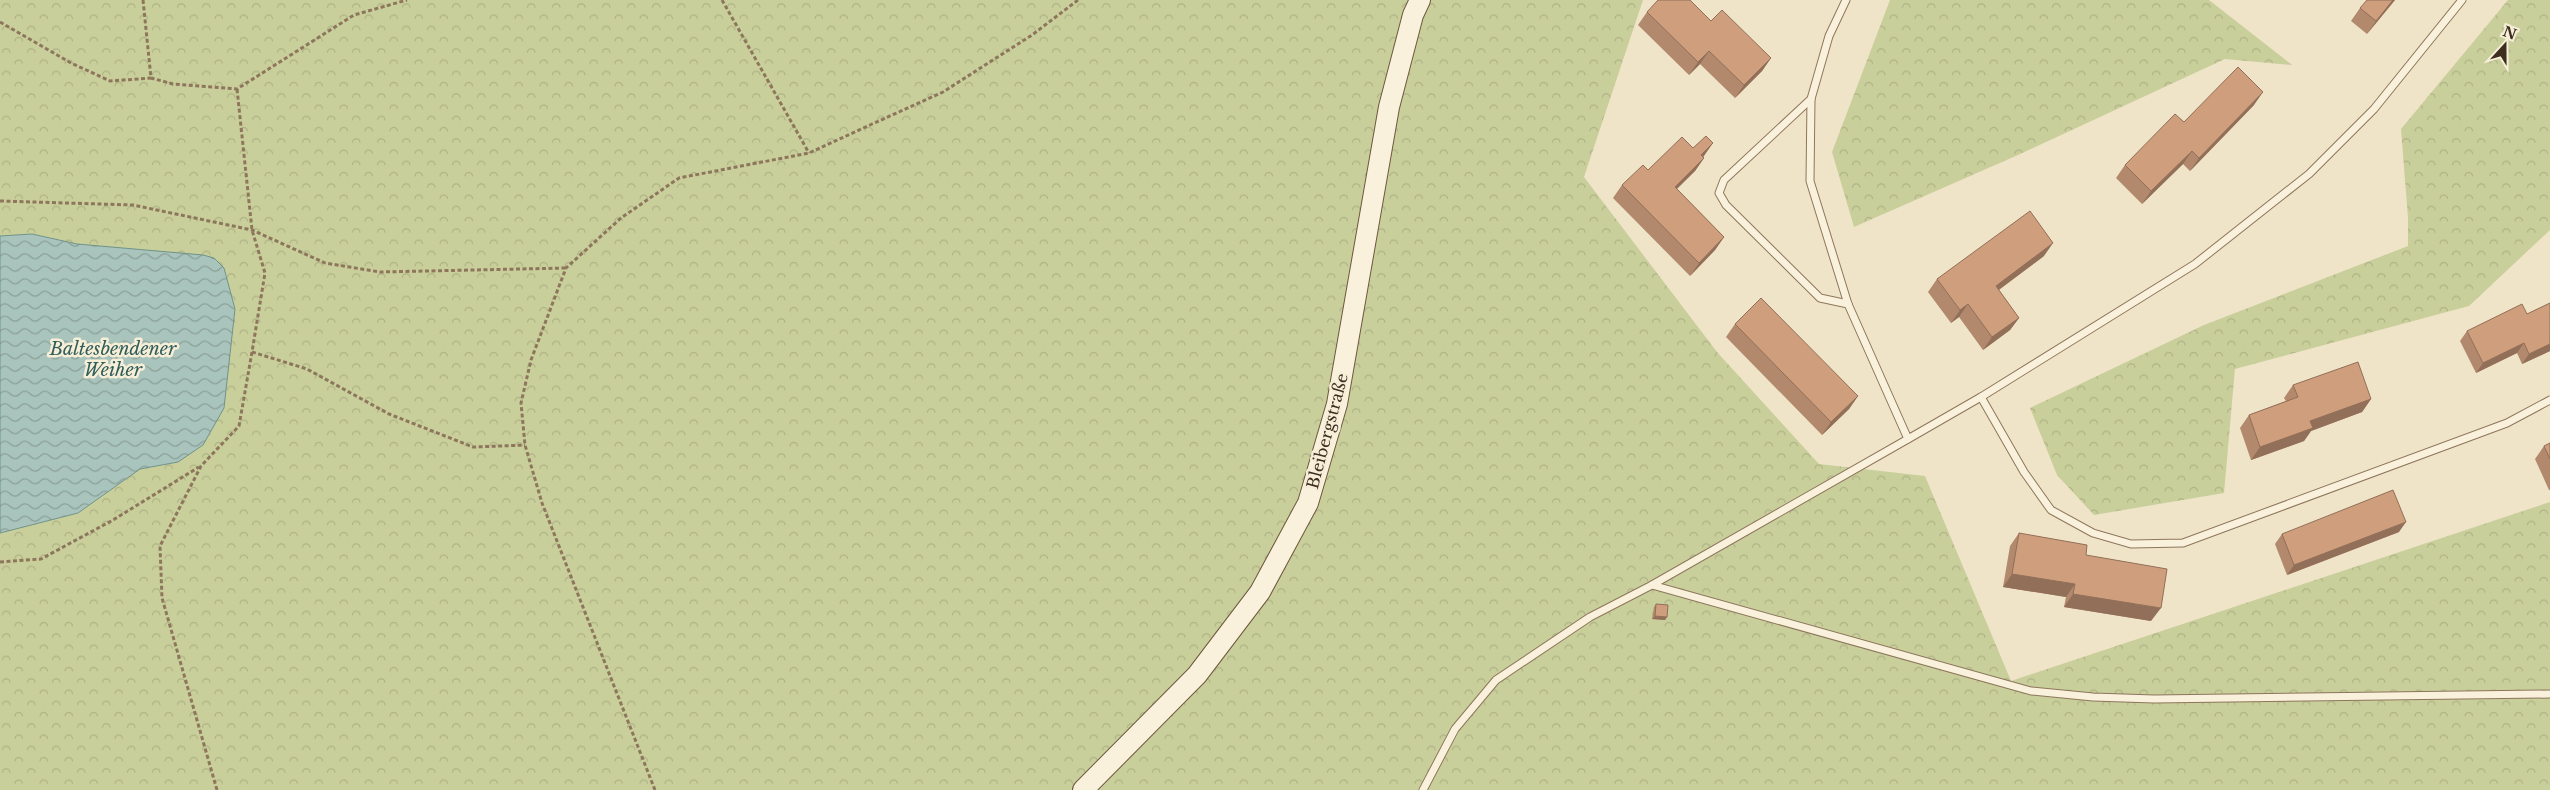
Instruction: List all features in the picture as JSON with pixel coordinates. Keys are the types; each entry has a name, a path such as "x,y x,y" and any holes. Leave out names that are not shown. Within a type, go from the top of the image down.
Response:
{"street":[{"name":"Bleibergstraße","path":"1083,790 1197,675 1260,592 1308,503 1337,404 1389,107 1413,15 1420,0"}],"lane":[{"path":"1846,0 1829,36 1812,99 1810,181 1848,304 1908,439"},
{"path":"1423,790 1456,729 1496,680 1590,617 1652,586 1981,397 2195,264 2309,174 2374,109 2462,0"},
{"path":"1812,99 1724,180 1719,193 1726,205 1820,298 1848,304"},
{"path":"1981,397 2024,472 2051,510 2093,533 2131,544 2183,543 2508,423 2550,400"},
{"path":"1652,586 2031,691 2093,698 2550,694"}],"path":[{"path":"143,0 150,78"},
{"path":"0,22 71,64 110,81 150,78 172,84 237,89 354,15 408,0"},
{"path":"722,0 808,152"},
{"path":"656,790 542,503 525,445 521,403 531,360 566,268 621,218 679,178 808,152 943,92 1032,35 1078,0"},
{"path":"0,562 41,559 113,520 200,466 239,426 265,273 252,230 237,89"},
{"path":"0,201 133,205 252,230 325,264 380,272 566,268"},
{"path":"252,352 307,369 389,414 473,447 525,445"},
{"path":"200,466 160,546 162,598 217,790"}],"green space":[{"path":"0,0 1643,0 1584,177 1717,352 1819,464 1925,476 2011,681 2550,502 2550,790 0,790 0,533 78,513 140,469 178,462 77,244 32,234 0,236"},
{"path":"1890,0 2209,0 2292,65 2225,59 2018,155 1854,227 1832,152"},
{"path":"2508,0 2550,0 2550,230 2469,306 2235,369 2224,493 2094,515 2057,475 2030,408 2204,325 2408,246 2408,218 2401,129"}],"water":[{"name":"Baltesbendener Weiher","path":"32,234 77,244 203,255 214,258 224,268 235,309 224,408 203,445 178,462 140,469 78,513 0,533 0,236"}],"building":[{"path":"1658,0 1690,0 1711,21 1722,10 1771,58 1744,85 1709,51 1698,62 1647,12"},
{"path":"2367,0 2393,0 2376,21 2360,8"},
{"path":"2238,67 2263,92 2199,158 2192,151 2151,191 2125,165 2175,114 2184,122"},
{"path":"1706,136 1713,143 1701,155 1704,158 1675,187 1724,237 1699,263 1622,185 1643,165 1648,170 1682,137 1693,148"},
{"path":"2030,211 2053,243 1996,286 2019,318 1992,337 1968,304 1960,310 1937,279"},
{"path":"1761,298 1858,396 1831,422 1735,324"},
{"path":"2550,303 2550,344 2529,354 2524,343 2483,363 2467,331 2522,304 2527,314"},
{"path":"2358,362 2371,399 2310,421 2313,428 2260,447 2249,415 2298,397 2293,385"},
{"path":"2550,443 2550,459 2544,446"},
{"path":"2393,490 2406,522 2294,565 2282,534"},
{"path":"2019,533 2087,545 2086,555 2167,569 2161,608 2073,594 2075,584 2012,574"},
{"path":"1656,604 1668,605 1667,617 1655,616"}]}
